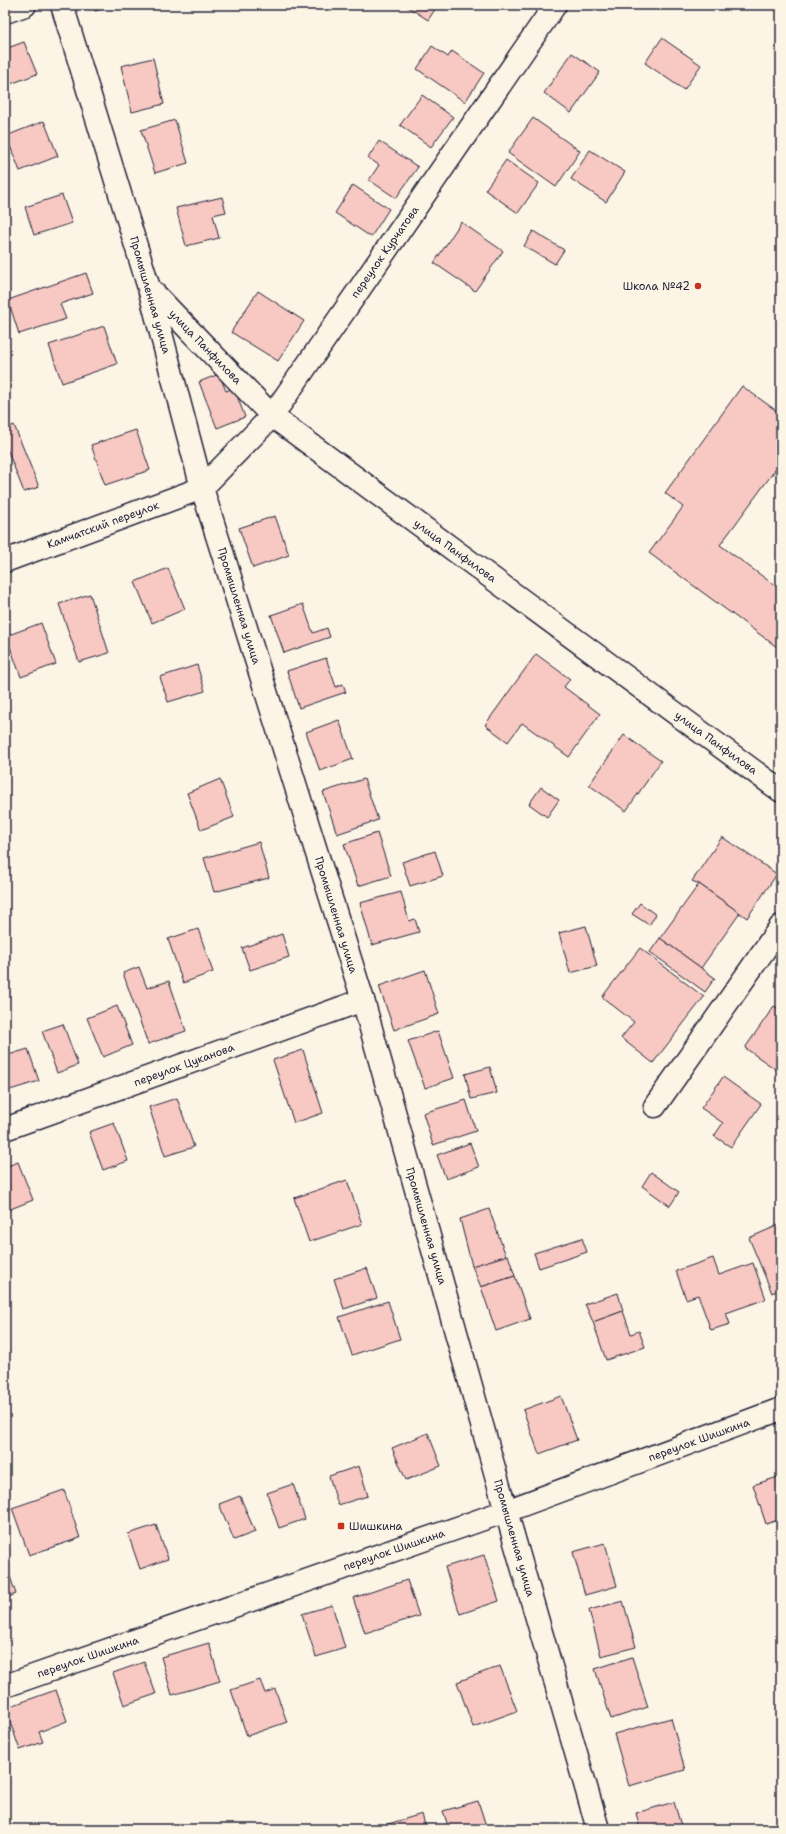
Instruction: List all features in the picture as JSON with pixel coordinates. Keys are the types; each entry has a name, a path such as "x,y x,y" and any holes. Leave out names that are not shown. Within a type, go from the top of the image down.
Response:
{"street":[{"path":"5,12 25,5"},
{"name":"Промышленная улица","path":"62,5 149,288 202,488 363,1000 506,1511 598,1829"},
{"name":"переулок Курчатова","path":"202,488 272,416 555,5"},
{"name":"улица Панфилова","path":"149,288 272,416 781,791"},
{"name":"Камчатский переулок","path":"5,561 202,488"},
{"path":"655,1106 781,926"},
{"name":"переулок Цуканова","path":"5,1129 363,1000"},
{"name":"переулок Шишкина","path":"5,1686 506,1511 781,1409"}],"building":[{"path":"93,5 114,5 95,11"},
{"path":"405,5 438,5 428,20"},
{"path":"662,38 701,65 684,90 645,63"},
{"path":"24,42 37,74 5,86 5,49"},
{"path":"432,46 448,57 452,51 484,73 465,102 417,69"},
{"path":"572,53 600,72 571,113 544,93"},
{"path":"153,58 164,104 132,112 121,66"},
{"path":"422,95 453,117 431,147 400,125"},
{"path":"533,118 580,151 556,187 508,153"},
{"path":"175,120 188,163 155,173 141,130"},
{"path":"44,121 58,156 20,171 6,136"},
{"path":"379,141 418,167 396,198 369,180 379,165 368,158"},
{"path":"590,150 625,172 606,202 571,179"},
{"path":"506,160 539,183 518,213 485,190"},
{"path":"353,185 389,209 371,237 335,213"},
{"path":"62,195 72,223 34,235 25,207"},
{"path":"222,197 226,212 213,215 219,238 186,246 176,208"},
{"path":"461,222 503,251 475,291 434,263"},
{"path":"533,231 564,250 555,264 524,246"},
{"path":"86,273 93,293 60,304 66,319 19,334 8,300"},
{"path":"258,291 304,321 278,361 231,332"},
{"path":"104,326 117,364 62,383 49,345"},
{"path":"219,374 226,391 234,388 245,417 217,428 199,382"},
{"path":"742,386 781,414 781,462 720,545 781,590 781,650 649,553 683,507 665,493"},
{"path":"14,425 39,487 24,492 5,444 5,429"},
{"path":"136,430 150,470 105,485 91,445"},
{"path":"275,516 289,555 253,568 239,528"},
{"path":"168,568 185,609 152,623 135,582"},
{"path":"90,594 109,653 79,662 59,604"},
{"path":"303,604 313,633 327,628 330,637 284,653 271,615"},
{"path":"41,623 56,664 21,677 6,636"},
{"path":"536,654 570,679 564,687 600,714 569,757 522,723 508,742 485,725"},
{"path":"326,658 336,687 343,684 346,692 299,708 287,671"},
{"path":"197,665 205,691 168,702 160,677"},
{"path":"339,720 353,759 320,771 306,732"},
{"path":"624,735 661,761 626,811 589,785"},
{"path":"220,779 234,817 201,830 187,793"},
{"path":"364,779 378,820 337,834 323,792"},
{"path":"541,787 559,800 547,817 529,804"},
{"path":"377,833 391,876 358,886 344,844"},
{"path":"722,837 777,874 747,918 699,884 692,881"},
{"path":"259,842 269,878 214,892 204,858"},
{"path":"435,851 443,876 410,886 402,862"},
{"path":"699,884 740,913 701,968 660,938"},
{"path":"401,892 409,921 415,919 419,932 372,945 360,903"},
{"path":"640,903 656,915 649,925 632,914"},
{"path":"586,926 597,966 570,973 559,933"},
{"path":"198,929 213,972 183,983 168,939"},
{"path":"282,934 289,957 250,970 242,948"},
{"path":"660,938 715,978 705,992 650,952"},
{"path":"640,948 704,997 653,1063 621,1038 634,1022 602,997"},
{"path":"139,967 147,988 169,981 186,1031 148,1044 123,973"},
{"path":"425,970 439,1014 394,1030 379,986"},
{"path":"117,1006 132,1045 103,1057 87,1018"},
{"path":"774,1006 781,1010 781,1073 745,1048"},
{"path":"63,1024 78,1065 57,1073 42,1031"},
{"path":"438,1031 454,1078 425,1088 408,1041"},
{"path":"28,1049 39,1081 10,1090 5,1073 5,1056"},
{"path":"303,1050 323,1113 294,1123 273,1060"},
{"path":"490,1067 497,1093 471,1099 465,1074"},
{"path":"723,1077 761,1104 731,1147 714,1136 723,1123 701,1108"},
{"path":"177,1098 194,1147 165,1156 149,1107"},
{"path":"466,1100 476,1131 433,1145 423,1113"},
{"path":"114,1123 128,1161 103,1170 89,1132"},
{"path":"470,1143 479,1167 446,1179 437,1155"},
{"path":"18,1162 33,1200 8,1210 5,1203 5,1167"},
{"path":"651,1172 679,1192 670,1206 642,1186"},
{"path":"347,1180 362,1224 309,1242 294,1198"},
{"path":"489,1209 506,1256 472,1266 460,1219"},
{"path":"781,1224 781,1289 772,1293 749,1238"},
{"path":"582,1238 587,1252 539,1268 534,1253"},
{"path":"508,1255 515,1276 481,1287 472,1266"},
{"path":"713,1258 719,1275 753,1263 766,1299 726,1313 730,1324 711,1330 698,1295 686,1299 676,1271"},
{"path":"367,1268 377,1298 344,1309 334,1279"},
{"path":"515,1276 530,1319 496,1331 481,1287"},
{"path":"618,1293 623,1311 593,1322 585,1304"},
{"path":"388,1301 400,1339 352,1355 339,1317"},
{"path":"623,1311 631,1334 639,1331 645,1347 606,1360 593,1322"},
{"path":"561,1396 577,1440 539,1454 523,1410"},
{"path":"428,1433 441,1466 406,1480 392,1448"},
{"path":"359,1466 368,1496 338,1505 329,1476"},
{"path":"781,1476 781,1519 766,1524 753,1485"},
{"path":"293,1484 305,1519 279,1528 267,1493"},
{"path":"64,1490 80,1538 29,1555 12,1508"},
{"path":"240,1496 255,1532 234,1540 219,1504"},
{"path":"156,1525 168,1559 140,1569 128,1534"},
{"path":"605,1543 617,1586 585,1595 573,1552"},
{"path":"781,1553 781,1570 776,1554"},
{"path":"484,1555 499,1601 460,1614 445,1567"},
{"path":"5,1562 16,1594 5,1598"},
{"path":"407,1580 419,1616 365,1633 353,1598"},
{"path":"623,1601 636,1647 601,1656 589,1610"},
{"path":"332,1605 345,1648 316,1657 302,1614"},
{"path":"209,1643 220,1681 172,1695 161,1657"},
{"path":"632,1657 648,1707 611,1719 595,1669"},
{"path":"144,1662 156,1694 124,1705 113,1673"},
{"path":"500,1666 517,1711 473,1727 457,1682"},
{"path":"260,1680 265,1693 275,1689 287,1722 247,1736 231,1690"},
{"path":"56,1690 67,1721 39,1732 43,1742 20,1750 5,1708"},
{"path":"671,1718 685,1770 629,1786 614,1734"},
{"path":"478,1801 487,1829 449,1829 443,1811"},
{"path":"674,1802 682,1829 640,1829 636,1813"},
{"path":"422,1814 426,1829 378,1829 378,1827"}],"place":[{"name":"Школа №42","path":"698,286"},
{"name":"Шишкина","path":"341,1526"}]}
